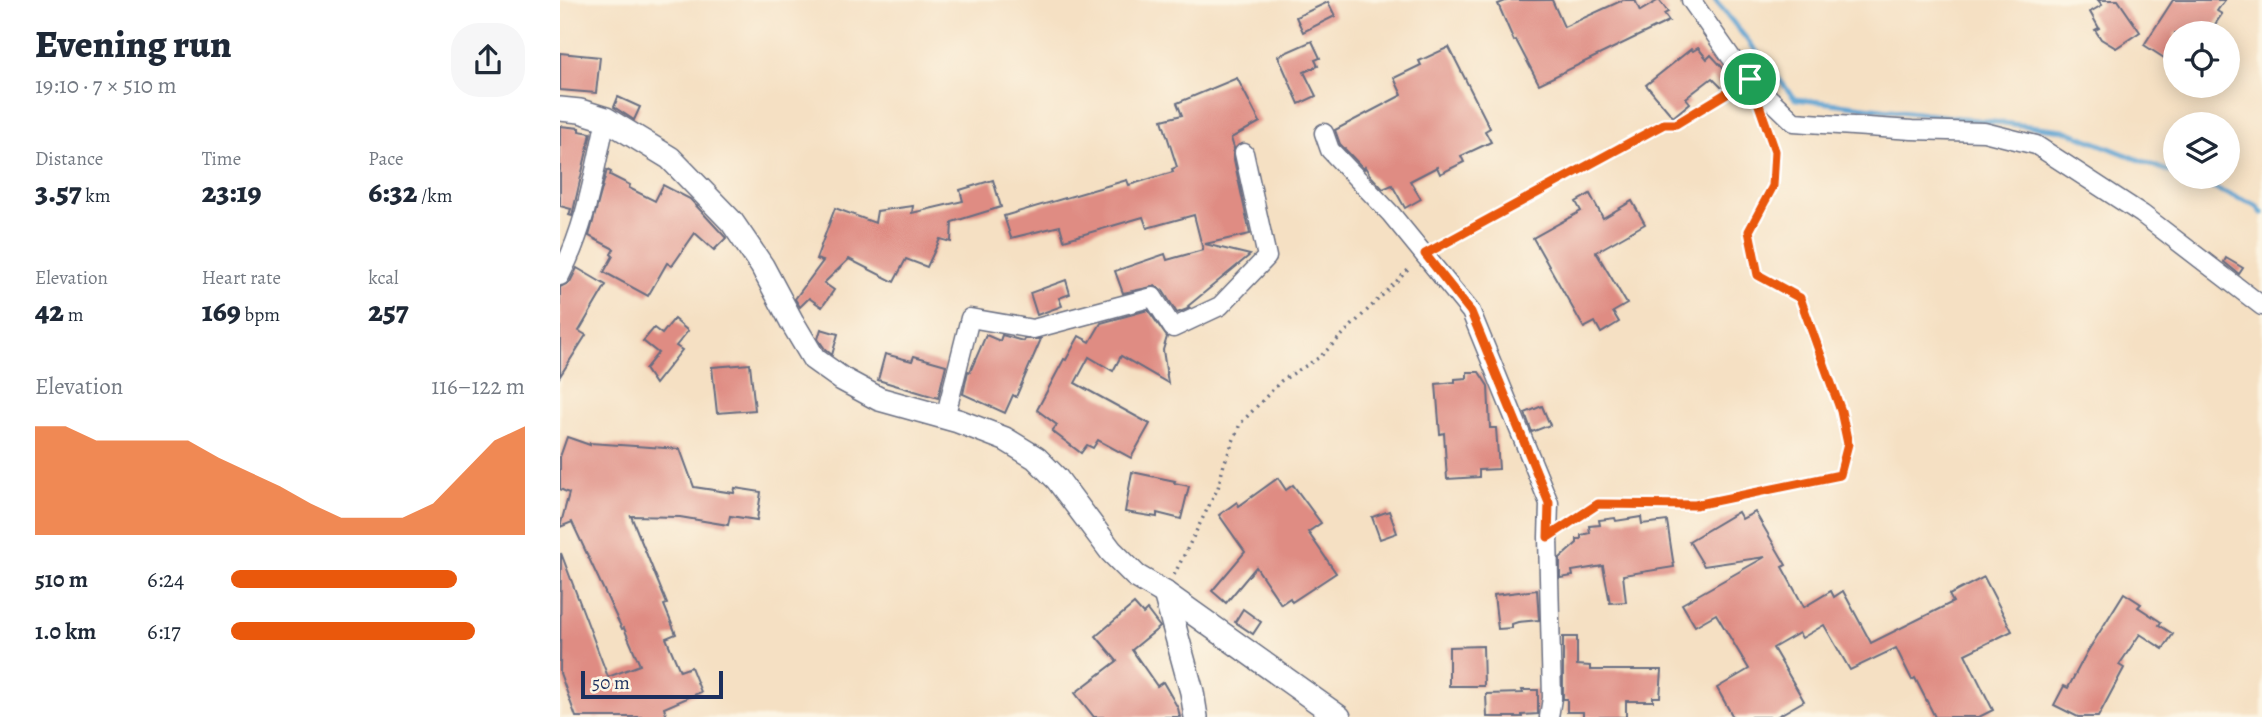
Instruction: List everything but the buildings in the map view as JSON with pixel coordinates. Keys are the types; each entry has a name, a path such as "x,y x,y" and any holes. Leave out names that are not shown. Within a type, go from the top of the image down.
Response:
{"street":[{"path":"1691,0 1733,61 1794,122 1984,132 2036,145 2143,214 2262,306"},
{"path":"560,109 580,111 606,119 670,158 732,222 762,266 814,359 842,379 879,399 1005,439 1037,458 1057,479 1111,551 1136,576 1165,593 1339,717"},
{"path":"560,276 584,218 606,119"},
{"path":"1324,133 1330,150 1391,214 1471,312 1549,503 1552,698 1549,717"},
{"path":"945,418 970,318 1033,329 1153,297 1173,328 1220,306 1267,257 1244,153"},
{"path":"1165,593 1192,692 1196,717"}],"path":[{"path":"1165,593 1218,488 1224,464 1240,424 1281,381 1320,357 1425,254 1664,124 1676,124 1750,79"},
{"path":"1548,537 1598,504 1695,505 1840,475 1848,444 1841,411 1800,298 1758,275 1749,231 1773,186 1775,151 1762,115"}],"waterway":[{"path":"1715,0 1795,99 2064,130 2163,169"},
{"path":"2215,189 2256,205 2262,213"}],"route":[{"path":"1750,79 1775,151 1773,186 1749,231 1758,275 1800,298 1841,411 1848,444 1840,475 1695,505 1598,504 1548,537 1549,503 1471,312 1425,254 1664,124 1676,124 1750,79"}]}
